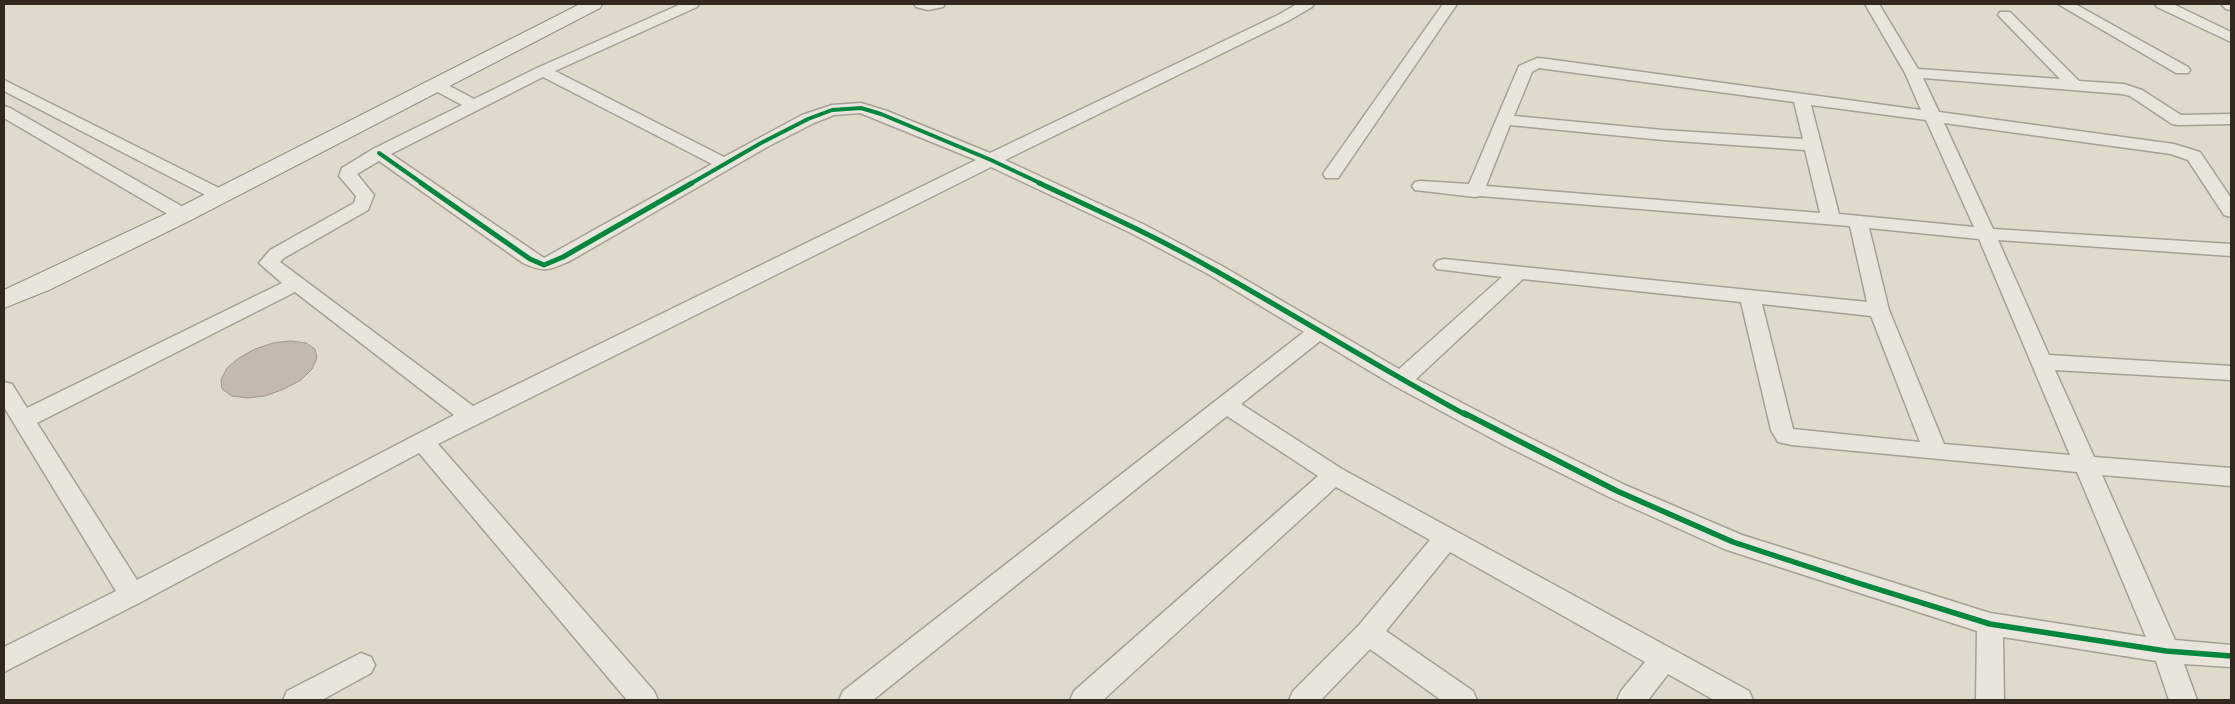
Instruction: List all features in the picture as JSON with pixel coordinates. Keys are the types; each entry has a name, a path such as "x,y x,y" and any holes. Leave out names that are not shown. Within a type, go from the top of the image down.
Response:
{"street":[{"path":"4,284 175,211 572,4"},
{"path":"213,192 438,86 593,4"},
{"path":"471,416 272,267 269,263 271,258 362,206 366,195 347,174 380,153 473,105 692,4"},
{"path":"921,4 928,6 938,4"},
{"path":"4,660 132,595 471,416 1283,18 1307,4"},
{"path":"1332,174 1450,4"},
{"path":"1872,4 1913,73 1986,234 2166,651 2183,700"},
{"path":"2065,4 2182,70"},
{"path":"2162,4 2231,38"},
{"path":"2005,15 2074,85"},
{"path":"1475,192 1525,69 1537,63 1801,97 2188,152 2194,156 2231,211"},
{"path":"544,72 725,164"},
{"path":"1913,73 2132,91 2178,120 2231,118"},
{"path":"4,85 213,192"},
{"path":"438,86 473,105"},
{"path":"1801,97 1831,219"},
{"path":"380,153 530,259 544,265 563,257 725,164 808,119 832,110 854,108 881,114 991,160 1138,229 1215,270 1401,380 1512,439 1616,491 1733,542 1990,624 2166,651 2231,656"},
{"path":"4,111 175,211"},
{"path":"1505,120 1663,135 1813,145"},
{"path":"1421,186 1475,192 1858,221 1986,234 2231,250"},
{"path":"4,300 75,269 175,211"},
{"path":"1858,221 1879,310 1936,452"},
{"path":"1444,265 1879,310"},
{"path":"1401,380 1518,273"},
{"path":"23,420 295,284"},
{"path":"1750,298 1782,430 1786,436 1936,452 2231,476"},
{"path":"853,700 1319,331"},
{"path":"2041,362 2231,373"},
{"path":"4,389 132,595"},
{"path":"1226,405 1334,475 1739,700"},
{"path":"422,441 644,700"},
{"path":"1084,700 1334,475"},
{"path":"1303,700 1368,633 1447,538"},
{"path":"1990,624 1990,700"},
{"path":"1368,633 1463,700"},
{"path":"1631,700 1664,659"},
{"path":"297,700 361,665"}],"building":[{"path":"291,341 306,343 315,349 317,358 312,369 301,380 265,396 247,398 232,396 222,389 221,380 227,368 239,358 255,349 273,343"}],"cycle path":[{"path":"379,153 530,259 544,265 563,257 761,143 808,119 832,110 861,108 881,114 991,160 1138,229 1215,270 1401,380 1512,439 1617,491 1733,542 1990,624 2166,651 2231,656"}]}
